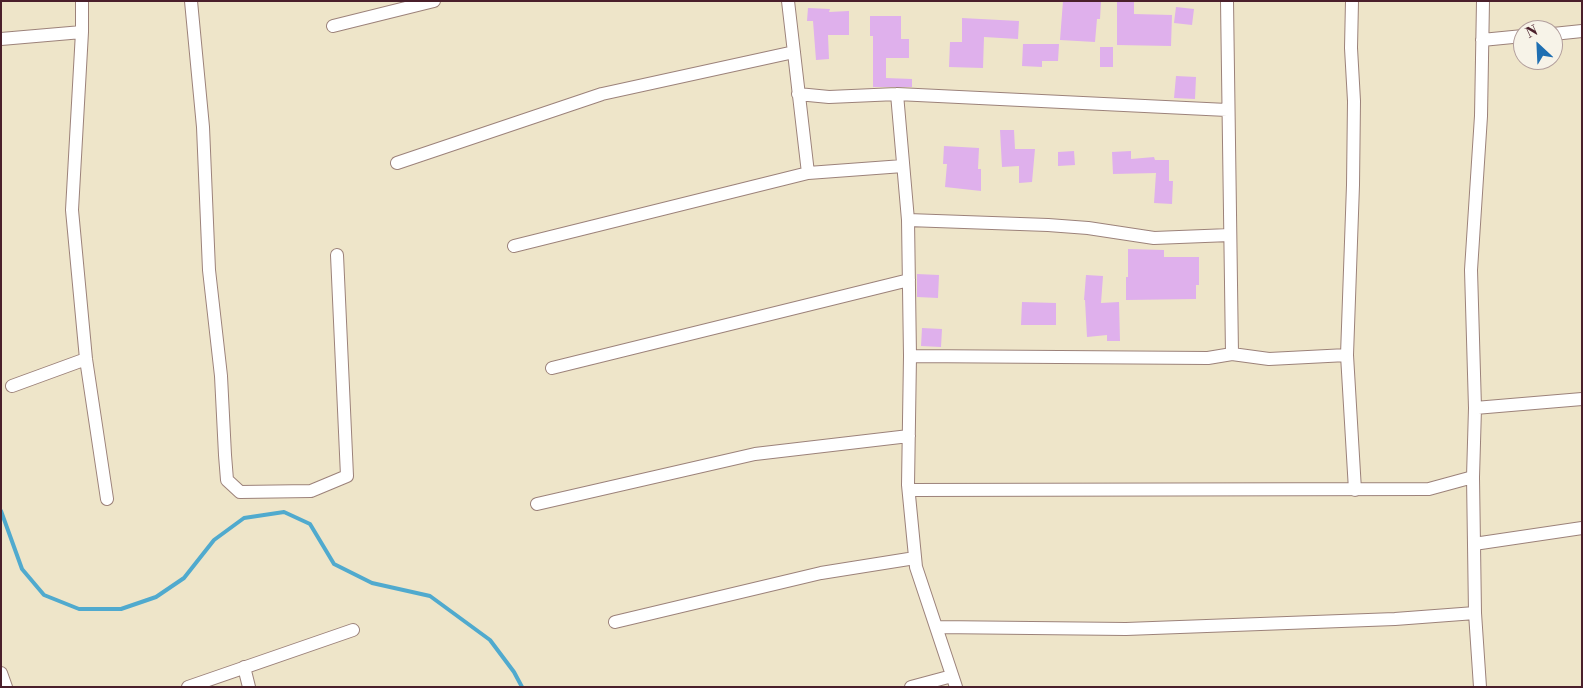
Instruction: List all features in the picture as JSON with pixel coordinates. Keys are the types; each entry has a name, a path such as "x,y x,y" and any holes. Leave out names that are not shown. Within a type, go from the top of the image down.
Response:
{"street":[{"path":"82,1 72,210 86,359 106,499"},
{"path":"192,1 203,127 209,270 221,376 225,455 228,480 240,492 310,490 347,476 337,255"},
{"path":"333,26 434,1"},
{"path":"788,1 808,173"},
{"path":"1227,1 1232,354"},
{"path":"1352,1 1350,48 1354,101 1353,185 1347,355 1355,490"},
{"path":"1480,687 1475,613 1473,477 1475,408 1471,270 1481,116 1483,1"},
{"path":"1563,33 1582,31"},
{"path":"1,39 82,32"},
{"path":"1482,40 1513,37"},
{"path":"397,163 602,94 794,52"},
{"path":"798,94 829,97 897,94 1228,110"},
{"path":"897,94 908,220 910,356 908,485 915,558 916,567 954,681 912,687"},
{"path":"514,246 808,173 903,166"},
{"path":"908,220 1048,225 1088,228 1154,238 1230,236"},
{"path":"552,368 908,280"},
{"path":"910,356 1208,358 1232,354 1269,359 1347,355"},
{"path":"12,386 86,359"},
{"path":"1475,408 1582,399"},
{"path":"537,504 755,454 909,436"},
{"path":"908,485 910,490 915,491 1429,489 1473,477"},
{"path":"1474,544 1582,528"},
{"path":"616,622 821,573 915,558"},
{"path":"936,627 1126,629 1395,619 1475,613"},
{"path":"188,687 353,630"},
{"path":"244,668 249,687"},
{"path":"1,674 6,687"}],"building":[{"path":"1063,1 1101,1 1100,19 1097,19 1095,42 1060,40"},
{"path":"1117,1 1134,1 1134,14 1172,15 1171,46 1117,45"},
{"path":"1176,7 1194,9 1192,25 1174,23"},
{"path":"808,8 830,9 829,12 849,11 849,35 828,35 829,59 816,60 813,21 807,21"},
{"path":"870,16 901,16 901,39 909,39 909,58 886,58 886,78 912,79 912,87 873,87 873,36 870,36"},
{"path":"962,18 1019,21 1018,39 984,37 983,68 949,67 950,42 962,42"},
{"path":"1023,44 1059,44 1058,61 1042,61 1042,67 1022,66"},
{"path":"1100,47 1113,47 1113,67 1100,67"},
{"path":"1176,76 1196,77 1195,99 1174,98"},
{"path":"1000,130 1014,130 1015,149 1035,149 1032,182 1019,183 1019,166 1002,167"},
{"path":"944,146 979,148 978,169 981,169 981,191 945,187 947,164 943,164"},
{"path":"1074,151 1075,165 1058,166 1058,152"},
{"path":"1131,151 1131,159 1154,157 1155,160 1169,160 1169,181 1173,181 1172,204 1154,203 1156,173 1113,174 1112,152"},
{"path":"1128,249 1164,250 1164,257 1199,257 1199,285 1196,285 1196,299 1126,300"},
{"path":"917,274 939,275 938,298 917,297"},
{"path":"1086,275 1103,276 1101,303 1119,302 1120,341 1107,341 1107,335 1087,337 1084,300"},
{"path":"1022,302 1056,303 1056,325 1021,325"},
{"path":"922,328 942,329 941,347 921,346"}],"waterway":[{"path":"1,511 22,569 44,595 79,609 121,609 156,597 184,578 214,540 244,518 284,512 310,524 334,564 372,583 430,596 490,640 514,672 522,687"}]}
